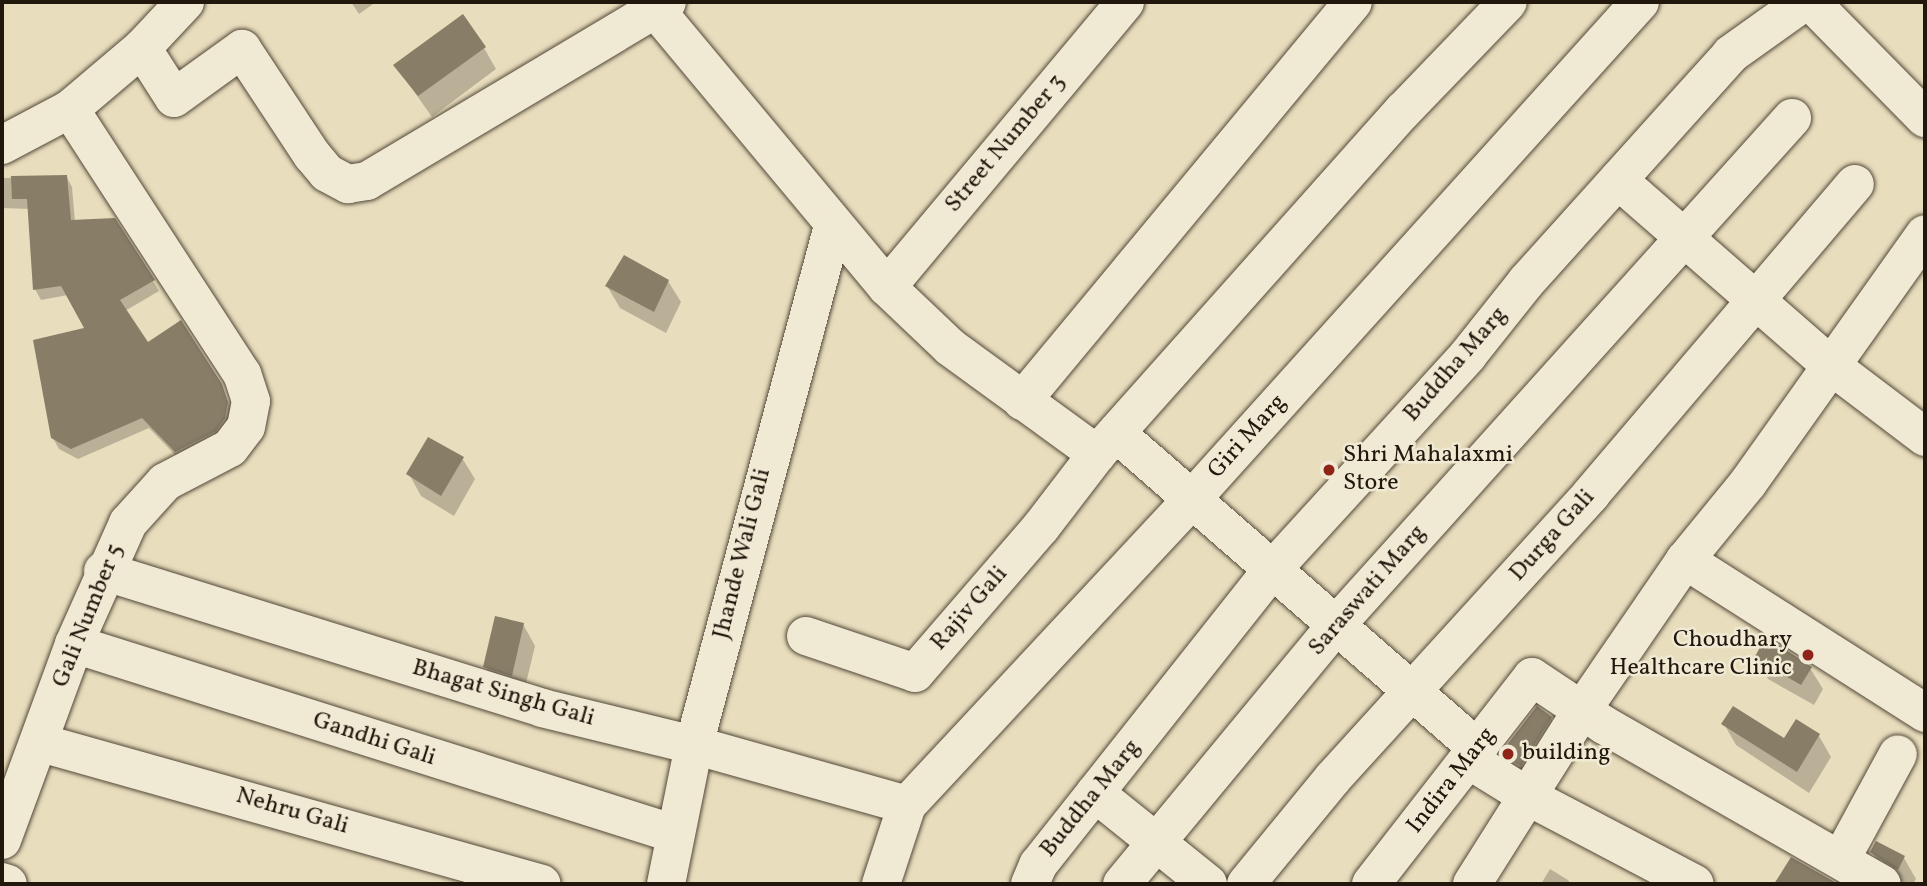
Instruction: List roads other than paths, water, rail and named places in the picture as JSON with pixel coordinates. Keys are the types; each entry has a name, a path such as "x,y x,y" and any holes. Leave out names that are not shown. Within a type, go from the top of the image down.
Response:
{"street":[{"path":"2,145 70,109 142,48 185,2"},
{"name":"Street Number 3","path":"887,287 1125,2"},
{"path":"1021,401 1353,2"},
{"path":"1107,444 1403,111 1507,2"},
{"name":"Giri Marg","path":"881,884 907,805 1192,499 1640,2"},
{"name":"Buddha Marg","path":"1030,884 1038,864 1272,570 1468,355 1618,180 1731,54 1804,2"},
{"path":"1811,2 1925,118"},
{"path":"142,48 174,98 242,49 312,155 327,173 348,184 367,181 662,6 832,226 887,287 950,347 1021,401 1107,444 1192,499 1412,691 1474,754 1529,797 1686,882"},
{"name":"Gali Number 5","path":"2,839 41,743 74,644 103,571 128,523 165,482 230,448 246,427 251,401 242,374 70,109"},
{"name":"Saraswati Marg","path":"1122,884 1336,625 1792,118"},
{"path":"1618,180 1829,364 1925,437"},
{"name":"Durga Gali","path":"1247,884 1412,691 1591,494 1855,184"},
{"name":"Jhande Wali Gali","path":"666,884 694,745 832,226"},
{"path":"1480,882 1573,726 1685,560 1748,483 1829,364 1925,234"},
{"name":"Rajiv Gali","path":"806,636 915,673 1041,527 1107,444"},
{"path":"1685,560 1925,713"},
{"name":"Bhagat Singh Gali","path":"103,571 542,708 694,745 907,805"},
{"name":"Gandhi Gali","path":"74,644 675,834"},
{"name":"Indira Marg","path":"1371,884 1532,677 1573,726"},
{"path":"1573,726 1841,859 1882,884"},
{"name":"Nehru Gali","path":"41,743 542,884"},
{"path":"1841,859 1898,754"},
{"path":"1095,793 1208,884"},
{"path":"2,882 8,884"}],"place":[{"name":"Shri Mahalaxmi Store","path":"1329,470"},
{"name":"Choudhary Healthcare Clinic","path":"1808,655"},
{"name":"building","path":"1508,754"}]}
